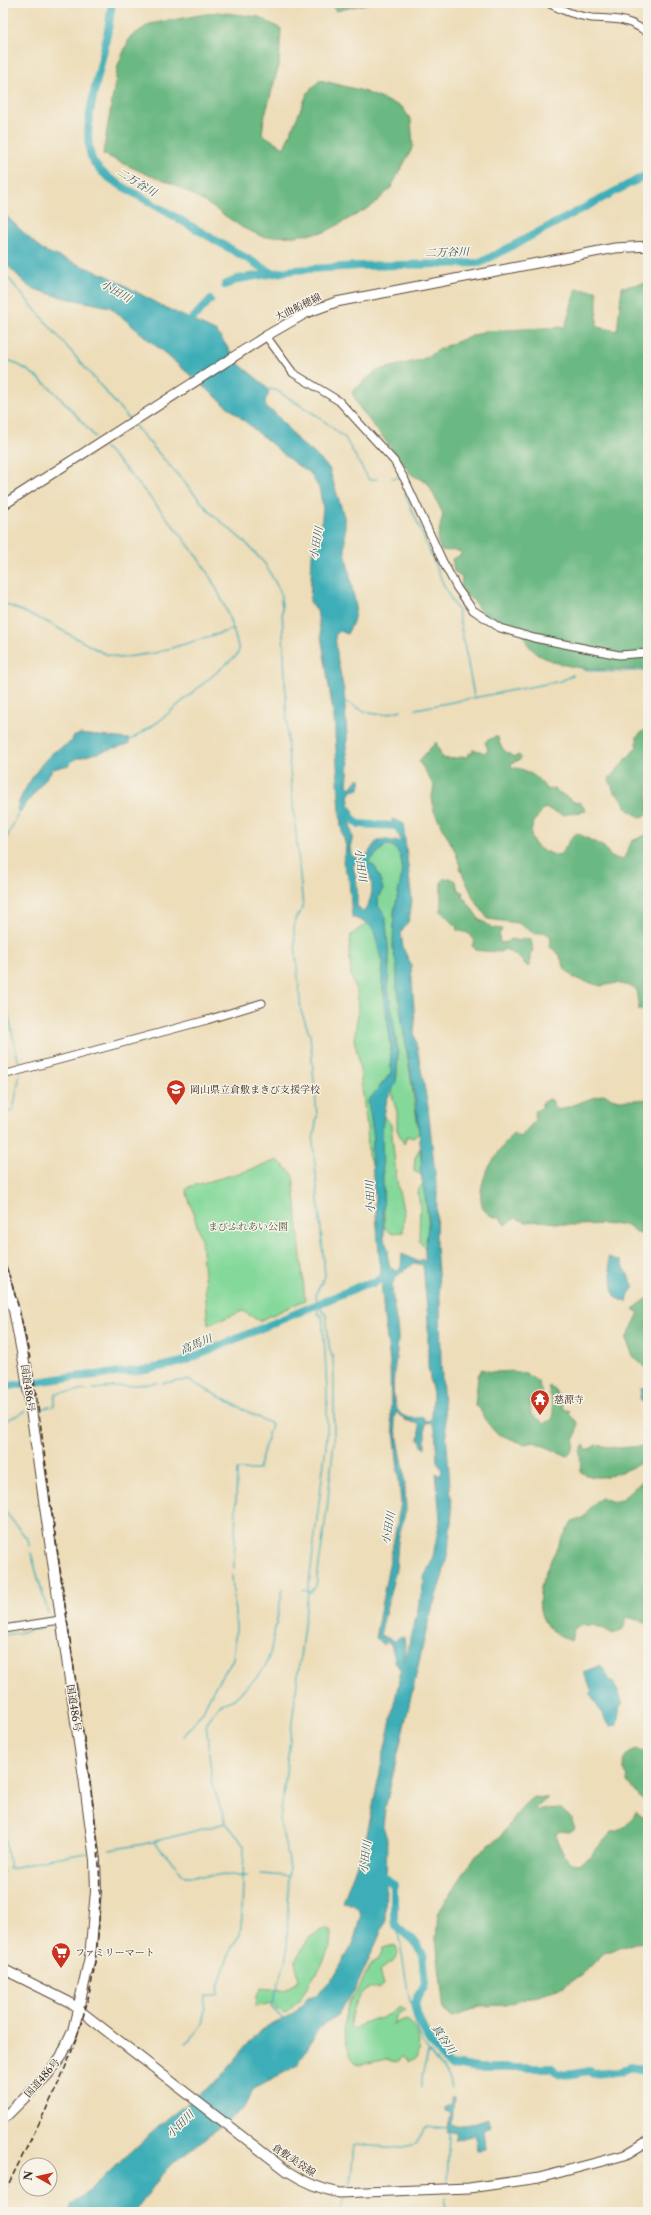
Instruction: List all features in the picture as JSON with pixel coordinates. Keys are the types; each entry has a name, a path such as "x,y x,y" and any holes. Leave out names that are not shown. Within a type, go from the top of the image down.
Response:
{"highway":[{"name":"国道486号","path":"3,1274 11,1299 22,1347 96,1867 94,1926 79,2010 73,2031 60,2057 32,2092 3,2119"}],"main road":[{"name":"大曲船穂線","path":"3,504 264,338 300,317 336,302 615,248 648,246"},
{"name":"倉敷美袋線","path":"3,1969 48,1990 79,2010 283,2168 316,2187 340,2193 469,2188 539,2178 599,2163 625,2155 648,2142"}],"street":[{"path":"549,3 575,14 591,18 622,19 648,34"},
{"path":"264,338 293,373 340,401 394,461 405,480 443,562 457,588 473,610 500,628 534,638 619,654 648,653"},
{"path":"3,1075 207,1020 262,1003"},
{"path":"3,1629 60,1620"}],"green space":[{"path":"329,3 370,3 336,11"},
{"path":"217,12 259,17 281,29 279,65 264,119 262,134 284,148 308,92 320,80 363,91 402,107 411,120 413,147 390,189 372,206 325,232 295,236 264,237 243,228 205,202 171,183 146,174 103,154 118,65 130,37 150,24"},
{"path":"648,283 648,668 615,670 596,669 557,663 541,656 529,645 522,631 504,627 481,612 474,601 468,597 461,587 462,578 454,571 452,559 461,555 461,552 441,550 437,540 443,514 428,483 412,475 359,407 352,392 376,371 423,359 446,346 485,331 565,327 576,289 597,291 597,327 617,331 622,287"},
{"path":"648,727 648,814 641,817 631,812 623,802 622,798 614,792 609,779 637,747 637,736"},
{"path":"494,737 498,737 501,747 508,753 514,757 519,755 521,757 520,760 511,763 512,768 522,769 532,774 547,790 552,788 576,803 580,802 586,811 563,815 545,808 534,822 531,833 532,839 540,849 558,856 577,833 604,847 611,857 623,860 632,841 648,834 648,1012 639,1010 636,988 617,983 601,986 574,978 565,969 559,954 550,947 551,937 544,932 535,934 518,923 488,919 474,899 462,873 456,853 434,811 432,797 434,786 419,761 436,742 442,758 450,759 468,756 469,753 472,754 473,749 485,753 488,750 485,742"},
{"path":"386,845 393,846 400,855 402,865 401,879 394,912 393,950 397,966 397,987 419,1133 413,1138 407,1136 404,1144 397,1130 397,1112 392,1090 397,1076 398,1053 388,987 389,959 386,922 378,906 378,897 383,889 376,868 368,862"},
{"path":"450,878 456,881 458,890 464,893 463,896 479,919 493,928 502,929 499,935 500,943 507,942 510,939 519,941 525,938 531,940 533,951 530,953 530,964 528,967 517,956 505,949 500,952 476,950 472,946 474,941 468,933 457,930 456,926 441,911 441,883 443,879"},
{"path":"367,923 374,930 383,967 382,981 391,1045 391,1073 368,1101 374,1138 371,1150 374,1169 368,1155 367,1128 358,1056 354,1039 358,1013 357,993 351,976 349,951 351,935"},
{"path":"604,1094 619,1100 648,1099 648,1213 640,1224 643,1228 642,1235 623,1224 569,1225 542,1221 525,1222 516,1218 505,1225 500,1218 492,1216 486,1212 482,1206 481,1191 488,1169 513,1133 519,1137 535,1121 535,1111 543,1107 541,1104 548,1099 553,1101 553,1106 558,1110"},
{"path":"383,1116 391,1124 396,1176 404,1215 403,1232 391,1233 384,1227 382,1158"},
{"path":"420,1148 422,1175 414,1171 415,1158"},
{"name":"まびふれあい公園","path":"277,1160 293,1174 305,1300 259,1321 243,1311 208,1325 201,1238 186,1190 188,1187 250,1170"},
{"path":"423,1183 429,1227 425,1248 419,1241 420,1203 417,1192"},
{"path":"648,1298 648,1371 633,1356 626,1339 639,1313 633,1309"},
{"path":"482,1369 496,1372 515,1371 530,1376 538,1382 543,1394 535,1396 530,1401 531,1414 544,1423 552,1420 554,1414 548,1385 555,1390 564,1409 570,1411 569,1414 578,1423 573,1449 568,1456 534,1442 524,1444 496,1433 485,1420 479,1407 475,1406 478,1376"},
{"path":"648,1416 648,1464 644,1462 621,1472 604,1477 589,1476 581,1472 580,1452 584,1445 587,1451 596,1445 618,1448 646,1446"},
{"path":"648,1472 648,1623 627,1617 623,1629 613,1634 599,1627 584,1625 574,1629 571,1641 550,1629 541,1615 539,1602 541,1588 551,1560 571,1523 584,1517 590,1507 601,1498 614,1502 622,1499 646,1478"},
{"path":"638,1749 648,1753 648,1803 640,1798 627,1780 628,1777 625,1773 623,1764 629,1753"},
{"path":"533,1797 548,1798 535,1808 538,1811 541,1809 560,1808 571,1818 575,1829 569,1832 560,1831 556,1834 560,1847 570,1863 579,1864 590,1856 612,1832 623,1828 636,1812 648,1821 648,1942 635,1943 604,1953 584,1973 564,1987 505,2005 480,2006 453,2017 444,2011 436,1939 438,1912 476,1855 500,1837 523,1806"},
{"path":"325,1928 331,1931 330,1946 324,1960 299,2001 286,2013 277,2010 271,2003 255,2007 256,1996 261,1988 285,1990 299,1980 295,1960 310,1937"},
{"path":"394,1945 398,1952 396,1959 379,1971 383,1985 379,1988 366,1990 361,1994 354,2006 350,2026 354,2029 365,2022 389,2014 400,2007 405,2010 397,2016 393,2024 406,2019 411,2023 417,2032 419,2042 418,2053 416,2059 409,2062 402,2057 396,2062 387,2059 358,2065 351,2057 343,2031 346,2011 350,2000 357,1992 371,1964 379,1959 383,1948"}],"water":[{"name":"小田川","path":"3,213 42,250 110,277 162,306 217,332 239,364 265,385 269,393 265,401 266,408 275,413 300,443 313,452 329,468 345,520 345,551 356,607 353,622 347,634 340,631 335,635 338,662 344,691 347,737 346,748 349,764 347,785 351,788 359,778 361,780 359,789 352,791 348,796 350,806 354,812 350,825 353,837 350,847 351,855 361,859 367,855 378,841 401,841 392,819 403,823 412,901 409,920 401,933 403,948 411,965 415,1023 414,1031 428,1107 437,1193 436,1245 440,1299 441,1365 452,1512 448,1552 429,1619 385,1809 383,1826 387,1839 385,1923 355,1990 337,2015 319,2028 297,2066 254,2088 243,2109 166,2169 135,2212 70,2212 73,2205 168,2118 217,2081 258,2032 295,2013 309,1997 316,1995 334,1977 353,1944 361,1914 354,1905 343,1902 366,1839 401,1671 396,1663 391,1644 385,1641 385,1645 375,1638 401,1503 395,1438 391,1420 390,1361 384,1317 371,1150 374,1138 368,1101 391,1073 391,1045 382,981 383,967 374,930 367,923 352,917 349,880 343,862 346,847 341,827 334,718 317,610 310,602 312,555 321,528 323,507 319,488 310,473 294,463 110,307 56,296 29,287 3,261","holes":["386,845 393,846 400,855 402,865 401,879 394,912 393,950 397,966 397,987 416,1105 422,1161 420,1169 429,1218 425,1248 425,1262 422,1259 419,1262 402,1254 401,1267 398,1271 390,1268 387,1253 389,1252 384,1238 382,1127 387,1099 396,1083 398,1053 388,987 389,959 386,922 383,911 378,906 378,897 383,889 376,868 368,862","357,862 364,863 370,876 372,888 368,906 364,912 357,906 357,885 353,865","414,1263 423,1265 428,1320 428,1367 433,1395 432,1417 430,1421 425,1421 423,1417 408,1418 399,1412 395,1403 393,1390 398,1337 392,1287 393,1283 402,1272","396,1412 405,1420 419,1424 420,1434 418,1439 420,1440 423,1448 425,1448 425,1423 431,1423 435,1429 437,1461 442,1471 440,1476 436,1473 440,1520 432,1561 424,1577 412,1635 403,1661 405,1646 404,1637 399,1637 395,1641 380,1635 396,1569 398,1540 406,1510 404,1470 394,1419"]},
{"path":"80,734 129,739 129,744 75,759 69,765 53,769 20,812 17,810 25,789 47,758 53,752 72,741 73,737"},
{"path":"608,1257 621,1261 634,1287 629,1294 627,1302 616,1298"},
{"path":"641,1388 646,1388 648,1401 644,1403 640,1400"},
{"path":"601,1665 611,1682 613,1682 624,1704 620,1706 617,1725 610,1726 607,1723 590,1693 592,1691 583,1672"},
{"path":"451,2097 454,2097 452,2126 471,2124 488,2118 490,2127 483,2130 485,2149 477,2150 475,2135 455,2140 456,2131 447,2133 451,2113 445,2111 443,2108 451,2103"}],"waterway":[{"name":"二万谷川","path":"112,3 107,35 89,119 89,144 91,156 95,164 104,174 115,182 272,273"},
{"name":"二万谷川","path":"225,285 238,279 295,270 359,266 480,263 648,174"},
{"path":"3,272 129,419"},
{"name":"二万谷川","path":"184,328 210,300"},
{"path":"3,358 17,364 42,381 65,403 95,437"},
{"path":"266,389 276,390 319,417 345,438 369,480 377,479"},
{"path":"134,425 211,513 247,544 265,564 280,591 288,749 303,908 295,919 294,932 301,1011 310,1035 317,1116 313,1142 325,1276 317,1291 316,1297 320,1308 326,1315 329,1346 333,1359 334,1378 334,1441 327,1509 316,1586 311,1592 303,1590"},
{"path":"105,448 139,484 173,525 208,573 225,608 233,628 239,650 237,655 158,722 129,741"},
{"path":"392,478 401,478"},
{"path":"405,493 445,588 458,612 474,696"},
{"path":"3,603 47,622 103,653 119,658 155,653 234,629"},
{"path":"583,670 617,672 648,670"},
{"path":"416,709 561,681 573,675"},
{"path":"343,700 371,713 384,714 401,710"},
{"path":"3,846 20,810"},
{"path":"346,811 358,824 397,826 401,833"},
{"path":"3,989 20,1069"},
{"path":"3,1110 13,1112 20,1073"},
{"name":"高馬川","path":"3,1387 64,1378 146,1370 182,1362 365,1284 374,1283 385,1276"},
{"path":"284,2020 271,2007 285,1963 287,1950 289,1861 280,1821 327,1437 325,1346 322,1316 318,1314 317,1304"},
{"path":"163,1383 188,1380 271,1424 258,1470 237,1470 234,1568"},
{"path":"93,1389 157,1383"},
{"path":"34,1410 54,1406 56,1393 87,1390"},
{"path":"3,1422 26,1411"},
{"path":"3,1509 28,1540 29,1546"},
{"path":"31,1553 48,1613"},
{"path":"183,1736 203,1711 214,1688 233,1660 236,1628 232,1575"},
{"path":"110,1850 144,1844 226,1823 212,1783 206,1722 219,1705 234,1699 265,1667 270,1654 283,1588"},
{"path":"3,1635 42,1629"},
{"path":"3,1823 10,1869"},
{"path":"185,2043 192,2038 200,2028 204,2017 206,1995 218,1995 220,1980 231,1949 240,1934 244,1845 226,1823"},
{"path":"154,1842 185,1876 248,1875"},
{"path":"9,1869 48,1859 87,1853"},
{"name":"真谷川","path":"379,1872 394,1885 394,1921 397,1927 417,1944 422,1953 425,1984 415,2003 420,2021 428,2038 438,2053 451,2067 460,2065 477,2068 552,2068 560,2074 591,2071 593,2074 620,2072 630,2067 648,2071"},
{"path":"260,1874 288,1876"},
{"path":"397,1927 409,1998 416,2026 425,2046 447,2075 451,2089"},
{"path":"421,2088 421,2080 428,2053"},
{"path":"349,2185 354,2145 402,2148 416,2143 426,2127 448,2129"},
{"path":"447,2186 449,2132"},
{"path":"340,2212 345,2198"},
{"path":"445,2212 446,2198"}],"railway":[{"path":"3,1258 22,1320 29,1351 39,1415 97,1837 100,1886 96,1959 92,1983 79,2030 72,2052 54,2094 3,2196"}],"place":[{"name":"岡山県立倉敷まきび支援学校","path":"176,1106"},
{"name":"慈源寺","path":"540,1416"},
{"name":"ファミリーマート","path":"61,1969"}]}
